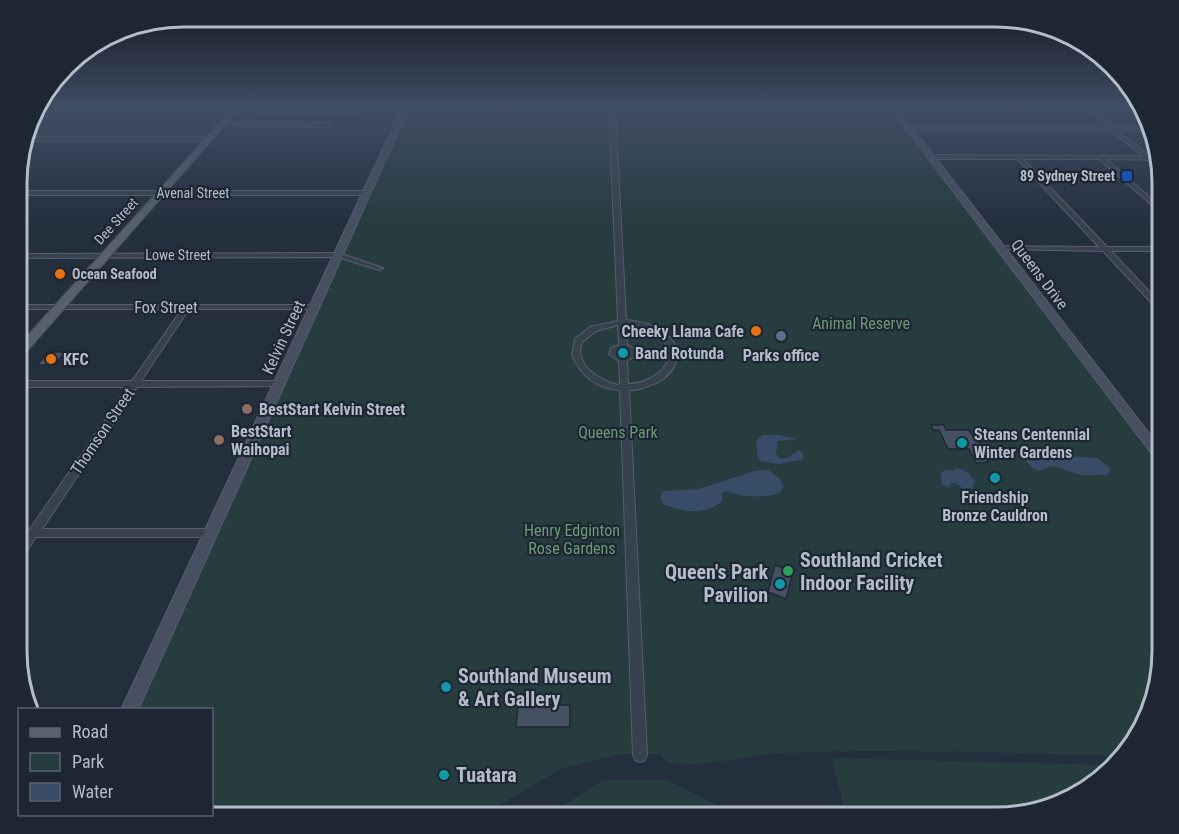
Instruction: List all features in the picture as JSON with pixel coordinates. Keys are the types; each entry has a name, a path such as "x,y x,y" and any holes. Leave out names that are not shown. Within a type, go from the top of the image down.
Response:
{"main road":[{"name":"Dee Street","path":"27,343 55,307 199,147"},
{"name":"Kelvin Street","path":"130,708 389,147"},
{"name":"Queens Drive","path":"923,147 1152,446"},
{"name":"Dee Street","path":"27,333 55,307"}],"street":[{"path":"614,147 623,346 631,349 633,353 629,358 623,360 640,755"},
{"path":"1135,147 1149,158"},
{"path":"931,158 1149,158"},
{"path":"1019,158 1152,298"},
{"path":"1101,158 1152,202"},
{"name":"Avenal Street","path":"27,193 368,193"},
{"path":"1000,248 1152,249"},
{"name":"Lowe Street","path":"27,256 339,255 379,268"},
{"name":"Fox Street","path":"27,307 315,307"},
{"name":"Thomson Street","path":"27,542 187,307"},
{"path":"622,322 644,325 663,335 669,342 673,358 667,372 643,385 624,387 610,386 592,378 579,367 575,358 575,349 586,333 608,323 622,322"},
{"path":"27,384 280,384"},
{"path":"27,533 211,533"}],"green space":[{"name":"Queens Park","path":"392,147 917,147 1152,456 1152,661 1147,691 1140,711 1120,746 1111,756 868,751 768,754 724,761 681,764 666,762 661,754 621,754 563,768 496,807 213,807 213,708 140,708"},
{"path":"832,758 1102,765 1091,775 1065,791 1046,799 1016,806 844,807"},
{"path":"603,780 666,780 721,807 561,807"}],"water":[{"path":"762,435 778,435 797,439 778,441 776,454 781,459 789,457 798,450 802,452 804,459 779,464 760,461 756,441"},
{"path":"1032,455 1041,459 1063,459 1066,456 1097,458 1111,469 1106,476 1076,474 1056,467 1040,471 1035,470 1026,461 1026,456"},
{"path":"956,468 971,476 975,482 972,488 963,489 956,483 951,483 949,487 942,485 940,474 945,470 953,471"},
{"path":"768,470 780,479 783,486 780,491 772,495 749,496 727,491 722,493 722,501 716,506 701,511 678,509 663,504 660,498 663,491 699,489 754,471"}],"building":[{"name":"KFC","path":"48,352 65,352 55,365 37,365"},
{"name":"Steans Centennial Winter Gardens","path":"931,425 944,425 946,430 969,430 975,440 978,440 988,462 976,463 969,449 948,449 939,430 933,430"},
{"name":"Queen's Park Pavilion","path":"775,565 793,572 786,599 768,592"},
{"path":"518,705 570,705 570,727 516,727"}],"place":[{"name":"89 Sydney Street","path":"1127,176"},
{"name":"Ocean Seafood","path":"60,274"},
{"name":"Cheeky Llama Cafe","path":"756,331"},
{"name":"Parks office","path":"781,336"},
{"name":"Band Rotunda","path":"623,353"},
{"name":"KFC","path":"51,359"},
{"name":"BestStart Kelvin Street","path":"247,409"},
{"name":"BestStart Waihopai","path":"219,440"},
{"name":"Steans Centennial Winter Gardens","path":"962,443"},
{"name":"Friendship Bronze Cauldron","path":"995,478"},
{"name":"Southland Cricket Indoor Facility","path":"788,571"},
{"name":"Queen's Park Pavilion","path":"780,584"},
{"name":"Southland Museum & Art Gallery","path":"446,687"},
{"name":"Tuatara","path":"444,775"}],"park label":[{"name":"Animal Reserve","path":"861,323"},
{"name":"Henry Edginton Rose Gardens","path":"572,539"}]}
